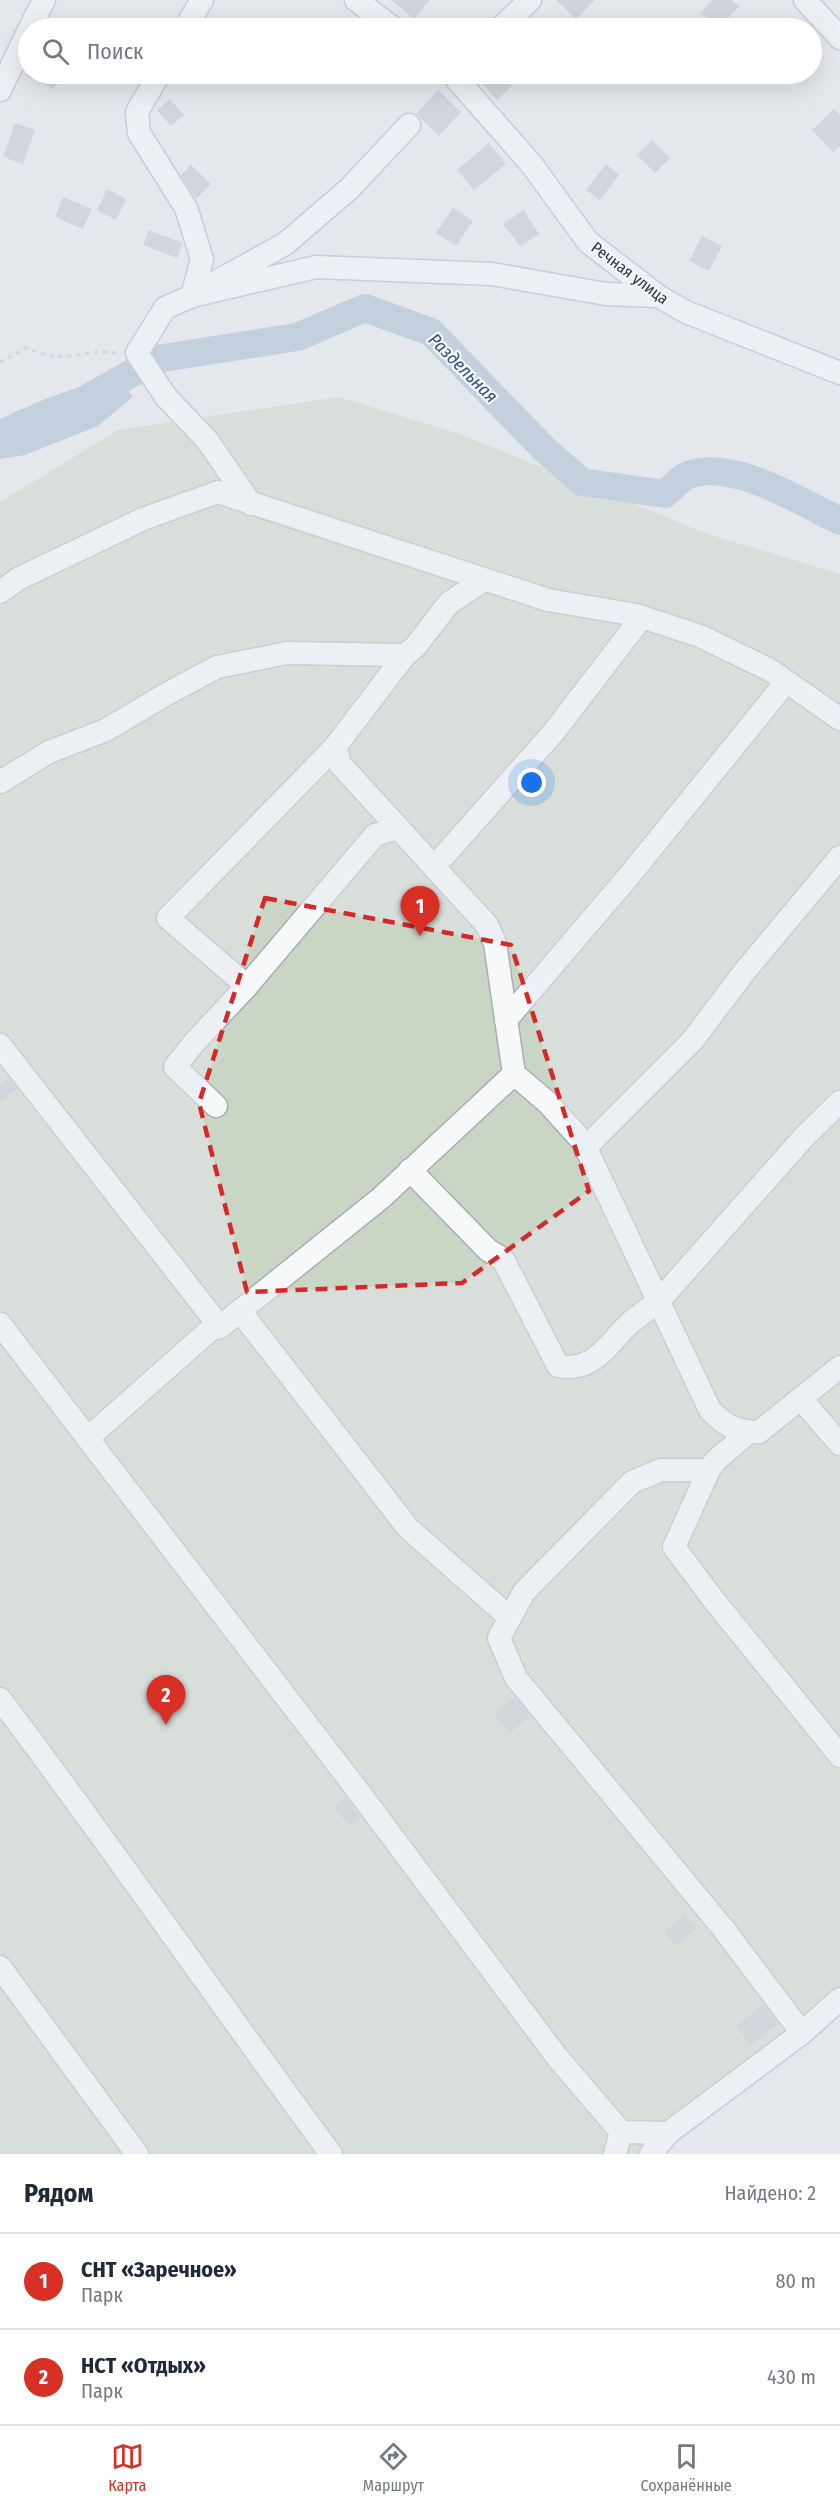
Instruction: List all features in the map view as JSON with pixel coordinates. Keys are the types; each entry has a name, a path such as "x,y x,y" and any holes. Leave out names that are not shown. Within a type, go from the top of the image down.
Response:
{"street":[{"path":"35,18 44,0"},
{"path":"191,18 202,0"},
{"path":"356,0 380,18"},
{"path":"511,18 530,0"},
{"path":"805,0 822,18"},
{"path":"822,18 840,38"},
{"path":"0,90 18,53"},
{"path":"153,84 136,112 139,133 186,208 202,259 192,296"},
{"name":"Речная улица","path":"461,84 532,165 588,243 658,296 686,312 840,373"},
{"path":"251,504 207,441 166,397 136,353 165,308 192,296 285,244 349,189 409,125"},
{"path":"195,236 234,272"},
{"path":"192,296 316,267 492,274 606,294 658,296"},
{"path":"0,592 18,579 143,519 218,492 548,600 642,617 700,636 770,670 840,719"},
{"path":"248,986 168,918 335,747 405,655 415,647 449,603 484,580"},
{"path":"434,867 553,733 642,617"},
{"path":"0,782 49,752 106,730 217,667 286,653 405,655"},
{"path":"506,1020 633,872 786,682"},
{"path":"335,747 340,764 487,925 495,943 514,1074 547,1102 583,1142 710,1410 721,1422 741,1432 759,1432 840,1367"},
{"path":"216,1106 175,1067 193,1044 248,986 375,836 398,828"},
{"path":"585,1148 692,1041 745,971 840,857"},
{"path":"0,1045 220,1327"},
{"path":"88,1438 210,1330 220,1327 381,1198 514,1074"},
{"path":"410,1170 488,1250 503,1259 558,1366 570,1368 600,1357 631,1322 658,1302 804,1137 840,1102"},
{"path":"240,1311 408,1528 510,1618"},
{"path":"0,1324 355,1787 557,2057 621,2132 668,2133"},
{"path":"801,1399 840,1444"},
{"path":"749,1432 715,1461 709,1470 674,1547 713,1599 840,1756"},
{"path":"709,1470 661,1470 632,1482 524,1592 499,1638 516,1678 722,1928 802,2033"},
{"path":"0,1699 62,1780 228,2014 331,2154"},
{"path":"0,1967 137,2154"},
{"path":"651,2154 668,2133 802,2033 840,1999"},
{"path":"615,2154 621,2132"}],"path":[{"path":"0,362 26,348 44,355 62,358 98,351 136,353"}],"highlighted area":[{"path":"265,898 511,945 589,1191 462,1283 247,1292 199,1103"}],"green space":[{"path":"339,397 457,433 708,534 840,574 840,1999 662,2154 0,2154 0,502 118,430"}],"water":[{"path":"120,380 133,397 98,426 25,455 0,459 0,419 73,389"}],"building":[{"path":"391,0 430,0 413,18"},
{"path":"556,0 595,0 577,18"},
{"path":"712,0 732,0 739,6 728,18 707,18 701,13"},
{"path":"44,84 56,84 54,89"},
{"path":"483,84 510,84 512,86 497,100"},
{"path":"438,90 461,112 439,136 416,114"},
{"path":"170,99 184,115 171,126 157,110"},
{"path":"834,109 840,115 840,146 833,152 812,130"},
{"path":"15,123 35,130 23,164 3,157"},
{"path":"652,140 670,158 655,173 637,155"},
{"path":"489,143 506,164 474,190 457,170"},
{"path":"606,164 619,175 600,200 586,190"},
{"path":"191,165 211,184 196,199 181,175"},
{"path":"107,189 126,199 116,220 97,210"},
{"path":"63,197 92,209 83,229 55,217"},
{"path":"453,208 473,221 456,246 436,233"},
{"path":"524,210 539,234 520,246 503,224"},
{"path":"149,230 183,243 177,258 143,245"},
{"path":"702,236 722,246 709,271 689,261"},
{"path":"9,1078 17,1089 0,1102 0,1085"},
{"path":"514,1697 530,1716 510,1733 494,1714"},
{"path":"345,1797 360,1817 350,1826 333,1808"},
{"path":"684,1915 696,1928 676,1946 664,1932"},
{"path":"763,2004 778,2024 751,2045 736,2026"}],"waterway":[{"name":"Раздельная","path":"86,399 157,359 297,337 365,308 431,332 544,449 582,482 665,494 688,475 708,471 727,473 767,485 840,521"}],"place":[{"name":"СНТ «Заречное»","path":"420,936"},
{"name":"НСТ «Отдых»","path":"166,1725"}]}
